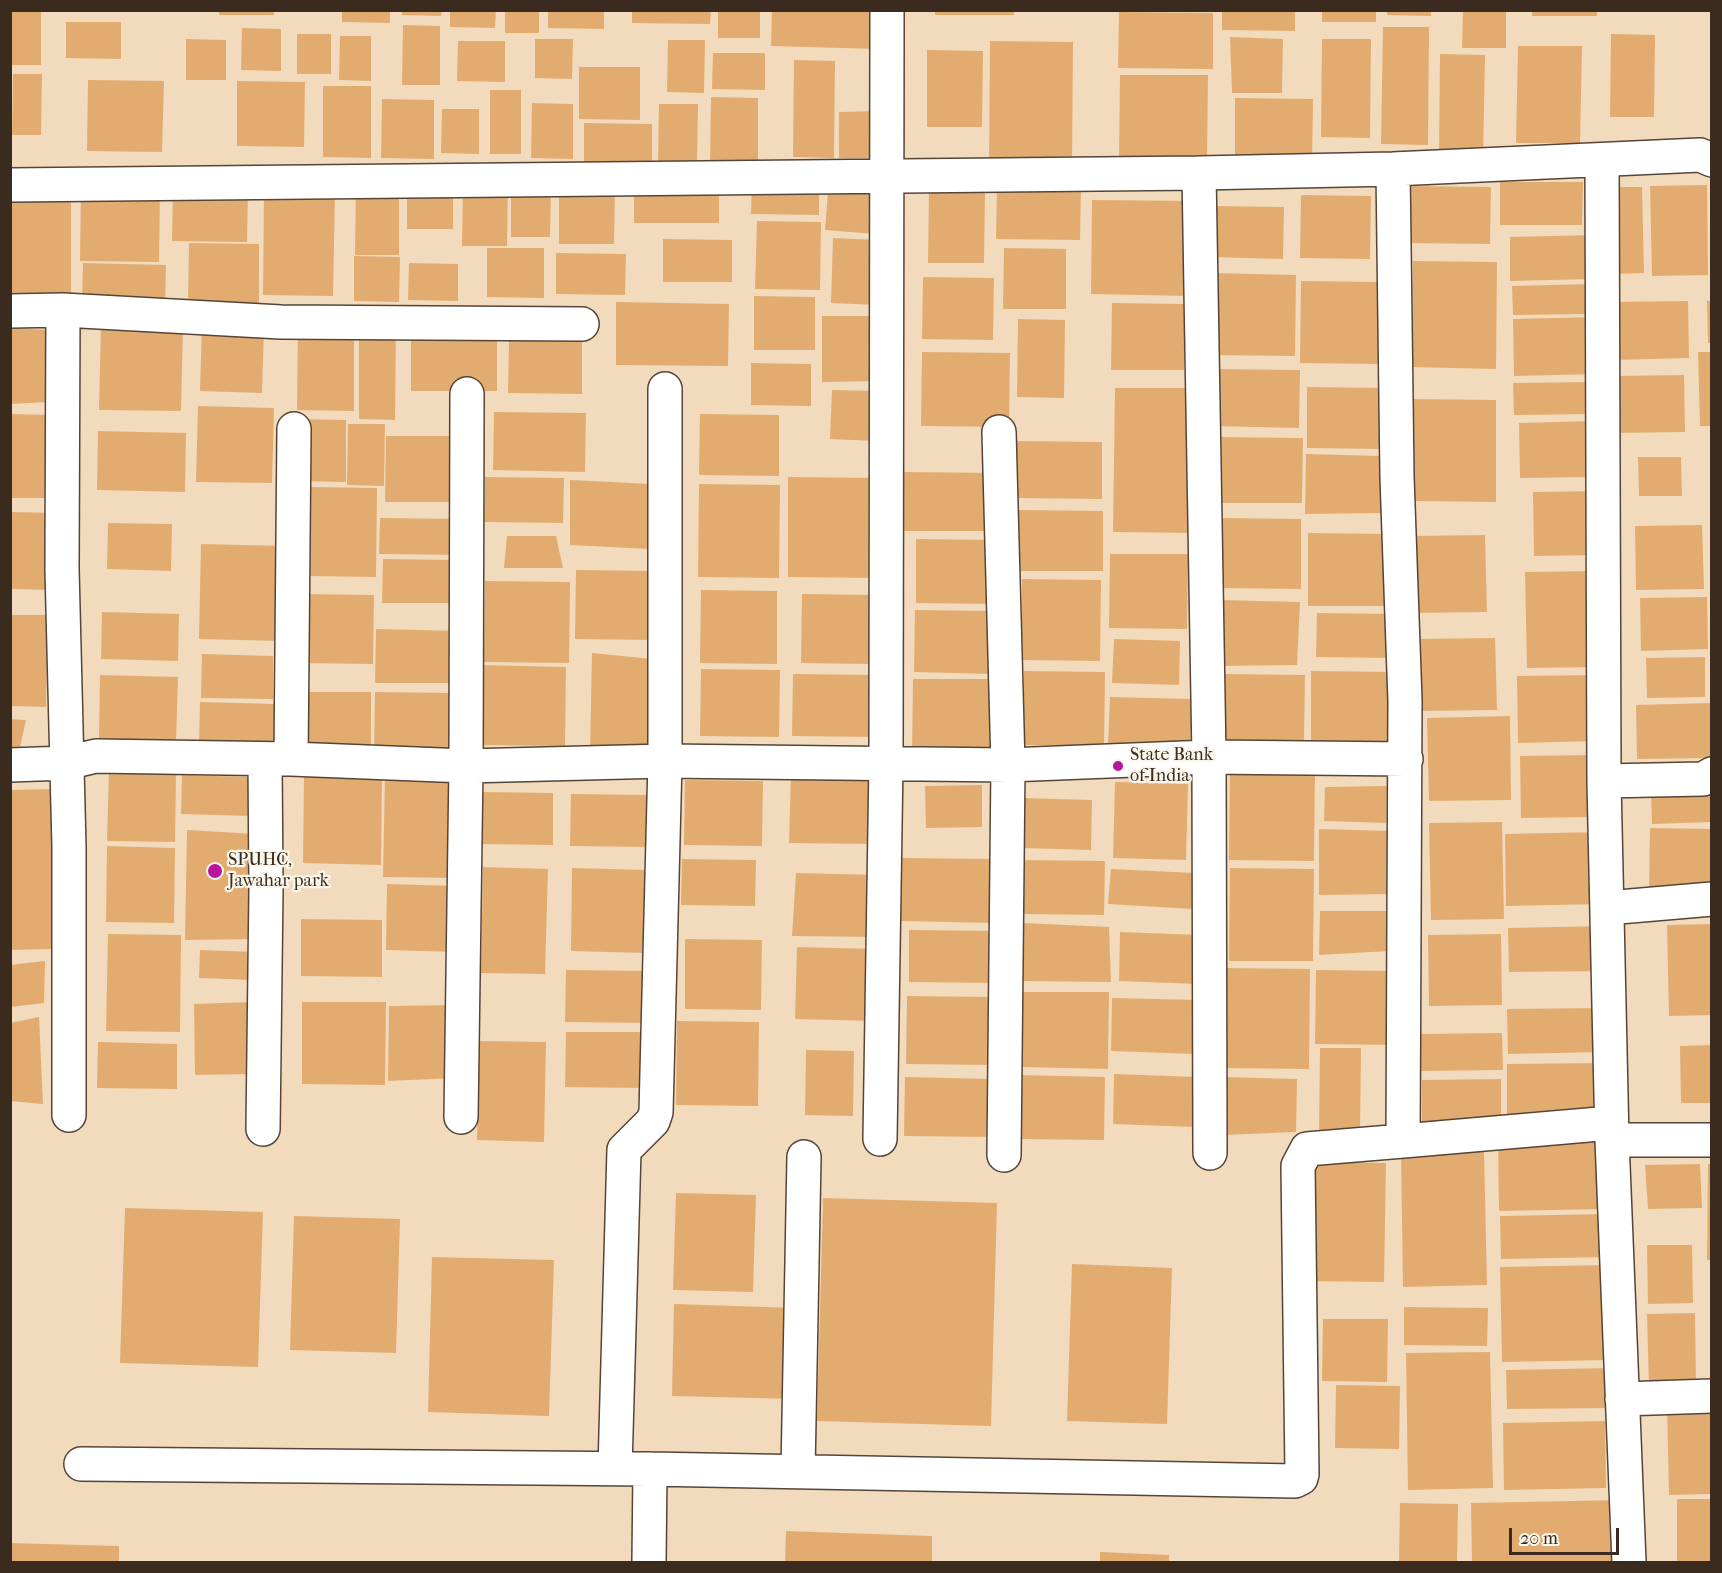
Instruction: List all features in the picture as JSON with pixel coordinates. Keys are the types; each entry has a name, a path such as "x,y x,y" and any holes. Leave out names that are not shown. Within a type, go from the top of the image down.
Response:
{"street":[{"path":"880,1139 886,763 887,10"},
{"path":"10,185 1199,173 1393,169 1700,155 1712,160"},
{"path":"1602,161 1604,781 1612,1132 1629,1563"},
{"path":"1393,169 1394,352 1406,759 1403,1141"},
{"path":"1199,173 1209,757 1210,1153"},
{"path":"10,311 63,310 281,322 582,324"},
{"path":"63,310 62,569 69,847 69,1115"},
{"path":"615,1468 624,1150 653,1121 656,1112 665,761 665,388"},
{"path":"461,1117 466,766 467,394"},
{"path":"263,1129 266,888 278,760 294,429"},
{"path":"999,432 1008,765 1004,1155"},
{"path":"10,765 66,763 96,756 466,766 665,761 1008,765 1209,757 1406,759"},
{"path":"1604,781 1703,778 1712,774"},
{"path":"1607,908 1712,899"},
{"path":"81,1464 615,1468 1298,1480 1302,1474 1298,1166 1308,1149 1403,1141 1612,1132 1712,1140"},
{"path":"798,1472 804,1156"},
{"path":"1622,1400 1712,1396"},
{"path":"649,1563 650,1469"}],"building":[{"path":"10,10 41,10 41,65 10,65"},
{"path":"219,10 274,10 274,15 219,15"},
{"path":"342,10 390,10 390,23 342,22"},
{"path":"402,10 442,10 441,16 402,15"},
{"path":"450,10 496,10 495,28 450,27"},
{"path":"505,10 539,10 539,33 505,33"},
{"path":"548,10 604,10 604,29 548,28"},
{"path":"632,10 711,10 710,24 632,23"},
{"path":"718,10 760,10 760,38 718,38"},
{"path":"772,10 878,10 877,49 771,46"},
{"path":"935,10 1014,10 1014,15 935,15"},
{"path":"1222,10 1295,10 1295,31 1222,30"},
{"path":"1322,10 1376,10 1376,22 1322,22"},
{"path":"1387,10 1431,10 1431,16 1387,15"},
{"path":"1463,10 1506,10 1506,48 1462,48"},
{"path":"1532,10 1597,10 1597,16 1532,16"},
{"path":"1119,12 1213,13 1213,69 1118,68"},
{"path":"66,22 121,22 121,59 66,58"},
{"path":"403,25 440,26 440,85 402,85"},
{"path":"1383,27 1429,27 1428,145 1381,144"},
{"path":"242,28 281,29 281,71 241,70"},
{"path":"297,34 331,34 331,74 297,74"},
{"path":"1611,34 1655,35 1654,117 1610,117"},
{"path":"340,36 371,36 371,81 339,80"},
{"path":"1230,37 1283,39 1282,93 1232,93"},
{"path":"186,39 226,40 226,80 186,80"},
{"path":"535,39 573,39 572,79 535,78"},
{"path":"1322,39 1371,39 1370,138 1321,137"},
{"path":"668,40 705,40 704,93 667,92"},
{"path":"458,41 505,41 505,82 457,81"},
{"path":"990,41 1073,42 1072,165 989,164"},
{"path":"1518,46 1582,46 1580,143 1516,143"},
{"path":"927,50 983,51 982,127 927,127"},
{"path":"713,53 765,53 765,90 712,89"},
{"path":"1440,54 1485,55 1483,158 1439,157"},
{"path":"794,60 835,61 834,158 793,157"},
{"path":"579,67 640,67 640,120 579,119"},
{"path":"13,74 42,74 41,135 12,135"},
{"path":"1120,75 1208,75 1207,159 1119,159"},
{"path":"88,80 164,81 162,152 87,151"},
{"path":"237,81 305,82 304,147 237,146"},
{"path":"323,86 371,86 371,158 323,157"},
{"path":"490,90 521,90 521,154 490,154"},
{"path":"711,97 758,98 758,166 710,165"},
{"path":"1235,98 1313,99 1312,165 1235,164"},
{"path":"382,99 434,100 434,159 381,158"},
{"path":"532,103 573,104 573,159 531,158"},
{"path":"659,104 698,104 697,164 658,163"},
{"path":"442,109 479,109 479,154 441,153"},
{"path":"878,111 879,158 839,158 839,112"},
{"path":"584,123 652,124 652,166 584,165"},
{"path":"752,179 819,179 819,215 751,214"},
{"path":"829,179 879,183 875,234 825,230"},
{"path":"508,182 507,246 462,246 463,183"},
{"path":"1500,182 1583,182 1582,225 1500,225"},
{"path":"356,183 399,184 399,255 355,255"},
{"path":"634,183 719,184 719,223 634,223"},
{"path":"407,184 453,185 453,229 407,229"},
{"path":"559,184 615,184 614,244 559,244"},
{"path":"997,185 1081,185 1080,240 996,239"},
{"path":"1707,185 1708,275 1652,276 1650,186"},
{"path":"511,186 551,187 550,237 511,237"},
{"path":"1407,186 1491,187 1490,244 1406,243"},
{"path":"81,187 160,189 159,262 80,261"},
{"path":"1608,187 1642,187 1644,273 1609,274"},
{"path":"173,188 248,189 247,242 172,241"},
{"path":"929,190 985,191 984,263 928,263"},
{"path":"264,192 335,193 333,296 263,295"},
{"path":"10,195 71,197 71,305 10,304"},
{"path":"1301,195 1371,196 1370,259 1300,258"},
{"path":"1092,200 1191,201 1190,296 1091,294"},
{"path":"1212,206 1284,207 1283,259 1211,257"},
{"path":"757,221 821,222 820,290 755,289"},
{"path":"1592,235 1593,279 1510,281 1510,237"},
{"path":"833,238 880,240 877,305 831,303"},
{"path":"663,239 732,240 732,282 663,282"},
{"path":"189,243 259,244 259,304 188,303"},
{"path":"487,248 544,248 544,298 487,297"},
{"path":"1004,248 1066,249 1066,309 1003,309"},
{"path":"556,253 626,254 625,295 556,294"},
{"path":"354,256 400,257 399,302 354,301"},
{"path":"1413,261 1497,262 1496,369 1412,367"},
{"path":"83,263 166,265 165,309 82,307"},
{"path":"409,263 458,264 458,301 408,300"},
{"path":"1212,273 1296,275 1295,356 1211,355"},
{"path":"923,277 994,278 993,340 922,339"},
{"path":"1301,281 1379,282 1378,364 1300,363"},
{"path":"1591,284 1592,314 1513,315 1512,286"},
{"path":"754,296 815,297 815,350 754,350"},
{"path":"1688,301 1689,358 1612,360 1611,302"},
{"path":"1707,301 1712,301 1712,343 1708,343"},
{"path":"616,302 729,304 728,366 616,365"},
{"path":"1112,303 1185,304 1184,370 1111,370"},
{"path":"822,316 878,316 879,381 822,382"},
{"path":"1596,317 1597,374 1514,376 1513,319"},
{"path":"1018,319 1065,320 1064,398 1017,397"},
{"path":"101,324 183,325 181,411 99,410"},
{"path":"359,324 396,324 395,420 359,419"},
{"path":"202,325 264,327 262,393 200,391"},
{"path":"298,325 354,326 354,411 297,410"},
{"path":"411,326 497,327 497,391 411,391"},
{"path":"10,328 50,330 48,402 10,404"},
{"path":"509,340 582,341 582,394 508,393"},
{"path":"922,352 1010,353 1009,427 921,426"},
{"path":"1698,352 1712,352 1712,426 1700,426"},
{"path":"751,363 811,364 811,406 751,405"},
{"path":"1213,369 1300,370 1299,428 1212,426"},
{"path":"1684,375 1685,432 1615,433 1614,376"},
{"path":"1591,382 1592,414 1514,415 1513,383"},
{"path":"1307,387 1385,388 1384,449 1307,448"},
{"path":"1115,388 1193,388 1192,533 1113,532"},
{"path":"832,390 877,391 875,441 830,439"},
{"path":"1413,399 1496,400 1496,502 1412,501"},
{"path":"198,406 274,408 272,483 196,482"},
{"path":"494,412 586,413 585,472 493,470"},
{"path":"10,414 52,415 49,498 10,498"},
{"path":"700,414 779,415 779,476 699,475"},
{"path":"296,419 346,420 346,482 295,481"},
{"path":"1591,421 1592,477 1520,478 1519,423"},
{"path":"348,424 385,424 384,486 347,485"},
{"path":"98,431 186,433 185,492 97,490"},
{"path":"386,436 463,436 463,502 385,502"},
{"path":"1215,437 1303,438 1302,503 1215,503"},
{"path":"1016,441 1102,442 1102,499 1015,498"},
{"path":"1306,454 1381,456 1382,513 1305,514"},
{"path":"1638,457 1681,457 1682,496 1639,496"},
{"path":"904,472 995,473 994,531 904,531"},
{"path":"485,477 564,478 563,523 484,522"},
{"path":"788,477 878,478 877,578 788,577"},
{"path":"570,480 651,484 650,549 570,545"},
{"path":"699,484 780,485 779,578 698,577"},
{"path":"310,487 377,488 376,577 309,576"},
{"path":"1596,491 1597,555 1534,556 1533,492"},
{"path":"1018,510 1103,511 1103,571 1018,571"},
{"path":"10,512 55,513 53,590 10,589"},
{"path":"380,518 461,519 461,555 379,554"},
{"path":"1220,518 1301,519 1301,589 1220,588"},
{"path":"108,523 172,524 171,571 107,569"},
{"path":"1702,525 1704,589 1636,590 1635,526"},
{"path":"1308,533 1389,534 1388,606 1308,606"},
{"path":"1485,535 1487,612 1415,613 1413,536"},
{"path":"507,536 556,536 563,568 504,568"},
{"path":"916,539 994,540 994,604 916,603"},
{"path":"201,544 283,546 281,641 199,639"},
{"path":"1110,554 1188,554 1187,629 1109,628"},
{"path":"383,559 457,560 457,603 382,603"},
{"path":"576,570 656,571 655,640 575,639"},
{"path":"1595,571 1597,667 1527,668 1525,572"},
{"path":"1022,579 1101,580 1100,661 1022,660"},
{"path":"485,581 570,582 569,663 484,662"},
{"path":"701,590 777,591 777,664 700,663"},
{"path":"301,594 374,595 373,664 300,663"},
{"path":"802,594 873,595 872,664 801,663"},
{"path":"1707,597 1708,649 1641,651 1640,598"},
{"path":"1219,600 1300,602 1297,665 1218,666"},
{"path":"915,610 992,611 992,674 914,672"},
{"path":"102,612 179,614 178,661 101,659"},
{"path":"1317,613 1392,614 1391,658 1316,657"},
{"path":"10,615 48,615 46,707 10,706"},
{"path":"376,629 461,631 461,683 375,683"},
{"path":"1495,638 1497,710 1418,711 1416,639"},
{"path":"1114,639 1180,641 1179,685 1112,683"},
{"path":"592,653 652,659 649,751 590,753"},
{"path":"202,654 273,656 273,699 201,698"},
{"path":"1705,657 1705,697 1647,698 1646,658"},
{"path":"479,665 566,667 565,746 479,745"},
{"path":"701,669 780,670 779,737 700,736"},
{"path":"1024,671 1105,672 1104,746 1023,745"},
{"path":"1311,671 1396,672 1395,744 1311,743"},
{"path":"793,674 875,675 874,737 792,736"},
{"path":"1219,674 1305,675 1304,742 1218,741"},
{"path":"100,675 178,677 176,742 99,740"},
{"path":"1598,675 1599,741 1518,743 1517,676"},
{"path":"913,679 996,679 995,758 912,757"},
{"path":"298,692 371,692 371,747 298,747"},
{"path":"375,692 452,693 451,753 374,752"},
{"path":"1110,697 1192,699 1190,748 1108,745"},
{"path":"200,702 275,704 275,747 199,746"},
{"path":"1712,703 1712,758 1637,759 1636,705"},
{"path":"1510,716 1511,800 1429,801 1427,718"},
{"path":"10,719 26,720 20,747 10,747"},
{"path":"1593,755 1594,817 1521,818 1520,756"},
{"path":"109,770 176,772 175,842 107,841"},
{"path":"1230,770 1315,771 1314,861 1229,860"},
{"path":"304,774 382,775 381,865 303,863"},
{"path":"385,774 459,777 459,878 383,877"},
{"path":"791,774 876,776 874,844 789,843"},
{"path":"182,775 252,777 252,816 181,814"},
{"path":"685,780 763,781 762,846 684,845"},
{"path":"1115,782 1188,784 1186,860 1113,858"},
{"path":"982,785 982,827 926,828 925,786"},
{"path":"1387,786 1386,823 1324,821 1325,787"},
{"path":"53,789 54,949 10,950 10,790"},
{"path":"478,792 553,793 553,845 477,844"},
{"path":"1712,792 1712,822 1652,824 1651,793"},
{"path":"571,794 651,795 651,847 570,846"},
{"path":"1022,798 1092,800 1091,850 1021,848"},
{"path":"1502,822 1504,919 1431,920 1429,823"},
{"path":"1650,828 1712,829 1711,894 1649,893"},
{"path":"1319,829 1392,831 1392,894 1319,895"},
{"path":"187,830 255,834 255,939 185,940"},
{"path":"1602,832 1603,904 1506,906 1505,834"},
{"path":"107,846 175,848 174,923 106,922"},
{"path":"901,858 994,859 993,923 901,921"},
{"path":"682,859 756,860 755,906 681,905"},
{"path":"1021,860 1105,861 1104,915 1021,914"},
{"path":"483,867 548,869 545,974 481,973"},
{"path":"572,868 648,870 646,953 571,951"},
{"path":"1230,868 1314,869 1313,961 1229,961"},
{"path":"1111,869 1194,873 1193,909 1108,904"},
{"path":"796,873 877,875 877,937 792,936"},
{"path":"387,884 458,886 457,952 386,950"},
{"path":"1320,911 1387,911 1389,951 1319,955"},
{"path":"301,919 382,920 382,977 301,976"},
{"path":"1024,923 1109,927 1111,982 1023,981"},
{"path":"1712,924 1712,1015 1669,1016 1667,925"},
{"path":"1604,926 1605,971 1509,972 1508,928"},
{"path":"909,930 1000,931 999,983 909,982"},
{"path":"1120,932 1200,935 1199,984 1119,981"},
{"path":"108,934 181,935 180,1032 106,1031"},
{"path":"1501,934 1502,1005 1429,1006 1428,935"},
{"path":"685,939 762,940 761,1010 685,1009"},
{"path":"797,947 876,949 875,1021 795,1019"},
{"path":"200,950 255,952 255,980 199,978"},
{"path":"45,961 44,1003 10,1007 10,965"},
{"path":"1221,968 1310,969 1309,1069 1220,1068"},
{"path":"566,970 651,971 650,1023 565,1022"},
{"path":"1316,970 1396,971 1396,1045 1315,1044"},
{"path":"1023,992 1109,992 1108,1069 1022,1067"},
{"path":"907,996 991,997 990,1065 906,1064"},
{"path":"1112,998 1199,1000 1196,1054 1111,1051"},
{"path":"251,1002 254,1074 195,1075 194,1004"},
{"path":"302,1002 386,1002 385,1085 302,1084"},
{"path":"456,1005 455,1078 388,1081 389,1006"},
{"path":"1604,1008 1605,1052 1508,1054 1507,1009"},
{"path":"39,1017 43,1104 10,1101 10,1023"},
{"path":"677,1021 759,1022 758,1106 676,1105"},
{"path":"566,1032 645,1032 645,1088 565,1087"},
{"path":"1502,1033 1503,1070 1420,1071 1419,1034"},
{"path":"479,1041 546,1042 544,1142 477,1140"},
{"path":"98,1042 177,1044 177,1089 97,1088"},
{"path":"1712,1045 1712,1103 1681,1103 1680,1046"},
{"path":"1320,1048 1361,1048 1360,1132 1319,1132"},
{"path":"806,1050 854,1051 853,1116 805,1115"},
{"path":"1602,1063 1603,1115 1507,1117 1507,1064"},
{"path":"1114,1074 1196,1077 1195,1127 1113,1124"},
{"path":"1020,1075 1105,1077 1104,1140 1019,1139"},
{"path":"905,1077 992,1079 991,1137 904,1136"},
{"path":"1224,1077 1297,1079 1296,1132 1223,1135"},
{"path":"1501,1079 1501,1121 1422,1122 1422,1080"},
{"path":"1603,1139 1604,1209 1499,1211 1498,1141"},
{"path":"1484,1151 1487,1285 1403,1287 1401,1153"},
{"path":"1306,1162 1386,1163 1384,1282 1304,1281"},
{"path":"1700,1164 1702,1208 1648,1209 1645,1165"},
{"path":"1708,1164 1712,1164 1712,1260 1707,1260"},
{"path":"676,1193 756,1195 753,1292 673,1290"},
{"path":"823,1198 997,1203 991,1426 817,1421"},
{"path":"125,1208 263,1212 258,1367 120,1363"},
{"path":"1609,1214 1610,1257 1501,1259 1500,1216"},
{"path":"294,1216 400,1219 396,1353 290,1350"},
{"path":"1647,1245 1692,1245 1693,1303 1648,1304"},
{"path":"432,1257 554,1260 549,1416 428,1412"},
{"path":"1072,1264 1172,1268 1167,1424 1067,1421"},
{"path":"1608,1265 1610,1360 1502,1362 1500,1267"},
{"path":"674,1304 797,1308 795,1399 672,1396"},
{"path":"1404,1307 1488,1308 1487,1346 1404,1345"},
{"path":"1695,1313 1696,1385 1649,1386 1647,1314"},
{"path":"1323,1319 1388,1319 1387,1382 1322,1381"},
{"path":"1490,1352 1493,1488 1408,1490 1406,1353"},
{"path":"1615,1368 1615,1408 1507,1409 1506,1370"},
{"path":"1336,1385 1400,1386 1399,1449 1335,1448"},
{"path":"1712,1401 1712,1494 1669,1495 1667,1404"},
{"path":"1605,1421 1606,1488 1504,1490 1503,1423"},
{"path":"1677,1499 1712,1499 1712,1562 1677,1562"},
{"path":"1623,1500 1625,1562 1472,1562 1471,1503"},
{"path":"1400,1503 1458,1504 1457,1562 1399,1562"},
{"path":"786,1531 932,1536 932,1562 785,1562"},
{"path":"10,1543 119,1546 119,1562 10,1562"},
{"path":"1100,1552 1169,1555 1169,1562 1100,1562"}],"place":[{"name":"State Bank of India","path":"1118,766"},
{"name":"SPUHC, Jawahar park","path":"215,871"}]}
